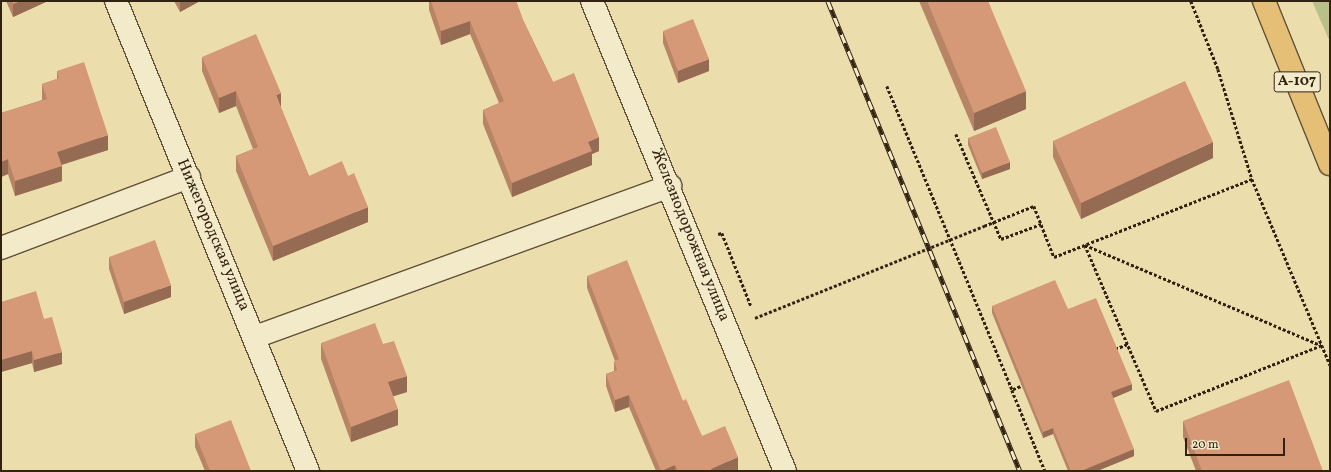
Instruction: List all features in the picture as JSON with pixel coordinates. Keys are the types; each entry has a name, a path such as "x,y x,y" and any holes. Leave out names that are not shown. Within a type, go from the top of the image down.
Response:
{"main road":[{"name":"А-107","path":"1264,1 1330,164"}],"street":[{"name":"Нижегородская улица","path":"116,1 255,337 308,471"},
{"name":"Железнодорожная улица","path":"592,1 670,186 785,471"},
{"path":"1,248 188,177"},
{"path":"255,337 670,186"}],"path":[{"path":"1191,1 1218,69 1252,179 1330,365"},
{"path":"888,86 1045,471"},
{"path":"956,134 1001,238 1041,224"},
{"path":"722,232 755,318 1034,206 1054,257 1252,179"},
{"path":"1084,245 1156,411 1322,345"},
{"path":"1084,245 1322,345"},
{"path":"1108,352 1128,344"},
{"path":"1012,390 1028,384"}],"green space":[{"path":"1312,1 1330,1 1330,42"}],"building":[{"path":"12,1 21,1 13,4"},
{"path":"431,1 516,1 523,20 553,82 574,73 599,137 588,142 592,151 512,183 483,110 504,101 470,21 441,31"},
{"path":"927,1 988,1 1026,91 974,113"},
{"path":"693,19 709,59 678,71 663,31"},
{"path":"256,34 281,93 276,95 309,176 342,161 348,176 354,173 368,207 273,246 236,156 258,147 236,91 219,98 202,57"},
{"path":"84,62 108,135 57,152 62,166 15,181 8,159 1,162 1,113 47,99 42,84 59,78 57,71"},
{"path":"1185,81 1213,142 1081,203 1053,141"},
{"path":"996,127 1010,162 982,173 968,138"},
{"path":"155,240 171,285 124,302 109,257"},
{"path":"627,260 683,401 686,399 702,436 725,426 738,457 711,469 712,471 678,471 675,465 661,471 629,395 615,400 606,374 617,370 614,361 619,359 587,276"},
{"path":"1055,280 1068,309 1096,298 1132,384 1111,392 1134,449 1081,471 1071,471 1053,428 1043,432 992,306"},
{"path":"36,291 44,319 52,317 62,352 34,360 32,351 1,360 1,302"},
{"path":"375,323 383,344 394,341 407,376 388,382 398,409 351,427 321,343"},
{"path":"1289,380 1323,471 1202,471 1183,421"},
{"path":"231,420 251,471 210,471 195,434"}],"railway":[{"path":"828,1 1020,471"}]}
